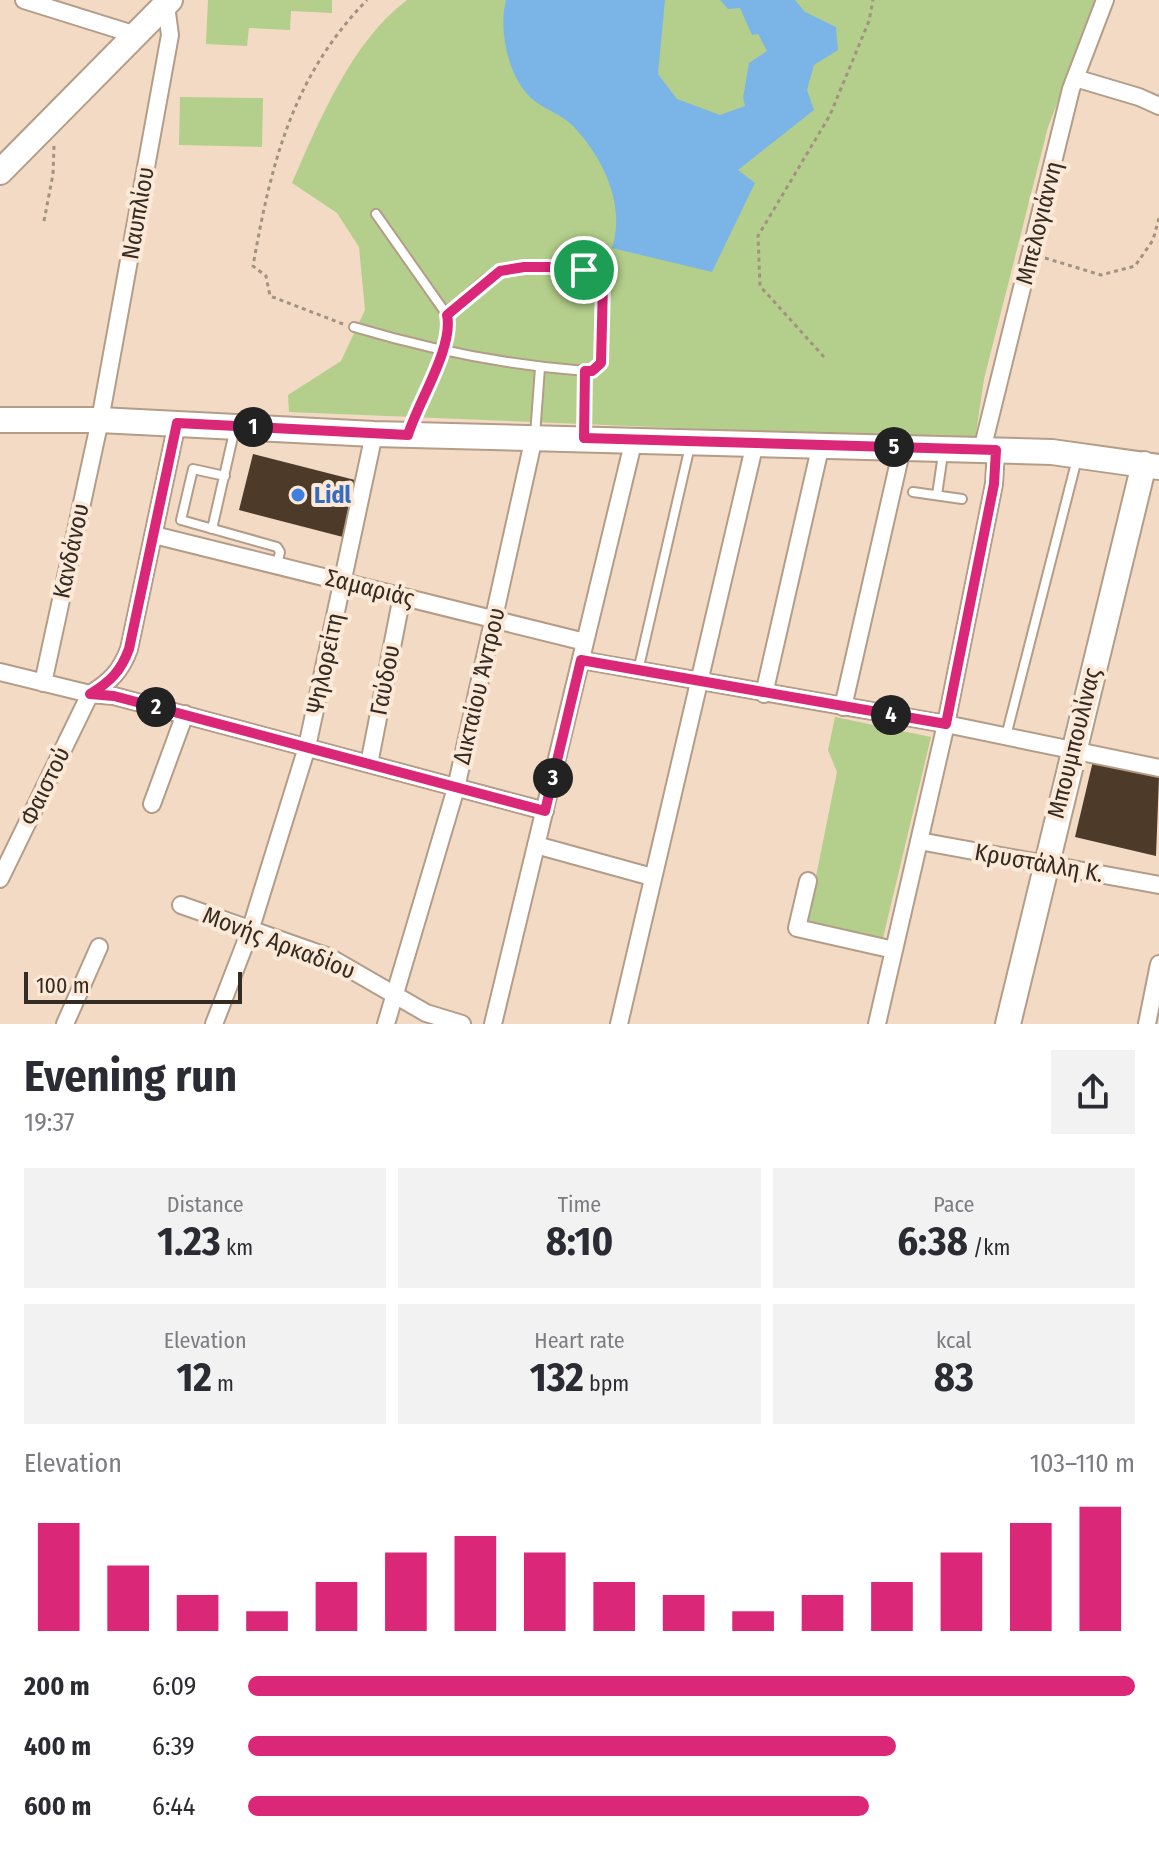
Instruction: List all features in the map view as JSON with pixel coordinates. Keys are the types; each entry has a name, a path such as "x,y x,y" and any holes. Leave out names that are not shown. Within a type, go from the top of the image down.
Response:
{"street":[{"path":"24,0 136,35"},
{"name":"Μπελογιάννη","path":"877,1024 946,724 994,484 989,450 1032,254 1075,78 1105,0"},
{"path":"0,172 166,4"},
{"name":"Ναυπλίου","path":"100,420 170,35 166,4"},
{"path":"1075,78 1159,106"},
{"path":"0,421 100,420 374,434 989,450 1078,454 1151,465"},
{"name":"Κανδάνου","path":"43,683 100,420"},
{"path":"90,694 106,685 122,668 177,423"},
{"name":"Ψηλορείτη","path":"214,1024 250,931 307,747 374,434"},
{"name":"Δικταίου Άντρου","path":"386,1024 397,997 456,788 534,437"},
{"path":"493,1024 634,439"},
{"path":"619,1024 696,683 755,443"},
{"path":"764,694 821,444"},
{"path":"843,707 902,448"},
{"name":"Μπουμπουλίνας","path":"1008,1024 1072,749 1151,465"},
{"name":"Σαμαριάς","path":"154,535 585,642"},
{"name":"Γαύδου","path":"369,764 402,596"},
{"path":"581,660 696,683 946,724 1159,768"},
{"path":"0,672 185,714 545,811"},
{"name":"Φαιστού","path":"0,879 90,694"},
{"path":"152,804 185,714"},
{"name":"Κρυστάλλη Κ.","path":"919,841 1159,885"},
{"path":"536,845 652,877"},
{"path":"808,881 797,928 894,950"},
{"name":"Μονής Αρκαδίου","path":"181,905 250,931 302,946 355,969 426,1013 462,1024"},
{"path":"65,1024 99,947"},
{"path":"1147,1024 1159,964"}],"lane":[{"path":"376,214 447,315 449,324 442,353 408,435"},
{"path":"354,327 442,353 540,368 592,371 601,363 603,283 596,274 584,270 524,267 500,271 447,315"},
{"path":"534,437 540,368"},
{"path":"584,438 585,371"},
{"path":"212,529 235,426"},
{"path":"638,671 691,440"},
{"path":"937,495 944,449"},
{"path":"1006,736 1078,454"},
{"path":"225,476 193,469 180,517 277,547 280,552 277,565"},
{"path":"913,492 962,499"}],"path":[{"path":"354,327 270,296 266,276 253,266 267,188 288,122 328,47 367,0"},
{"path":"824,357 798,332 760,286 758,236 783,187 830,115 869,21 873,0"},
{"path":"44,221 53,174 54,141 45,125"},
{"path":"1032,254 1101,275 1135,266 1153,240 1159,218"}],"green space":[{"path":"208,0 332,0 332,13 291,11 290,30 249,28 247,46 206,44"},
{"path":"407,0 1097,0 1048,127 984,379 975,440 289,412 288,395 341,361 365,310 359,247 337,213 292,183 326,109 354,60 387,17"},
{"path":"180,97 263,98 262,147 179,145"},
{"path":"835,717 931,737 883,938 807,921 837,772 828,750"}],"water":[{"path":"506,0 665,0 658,74 677,99 720,115 745,106 743,98 749,63 767,51 758,34 752,35 740,8 728,9 720,0 795,0 805,12 836,27 838,50 814,65 807,90 814,110 738,170 755,183 712,272 612,248 616,215 609,182 593,152 572,125 531,98 516,78 504,38"}],"building":[{"name":"Lidl","path":"253,454 355,480 343,537 239,510"},
{"path":"1093,761 1159,777 1156,856 1075,837"}],"place":[{"name":"Lidl","path":"298,495"}],"route":[{"path":"524,267 584,270 596,274 603,283 601,363 592,371 585,371 584,438 996,450 994,484 946,724 696,683 581,660 545,811 114,696 90,694 106,685 122,668 129,649 177,423 408,435 418,402 442,353 449,324 447,315 500,271 524,267"}]}
